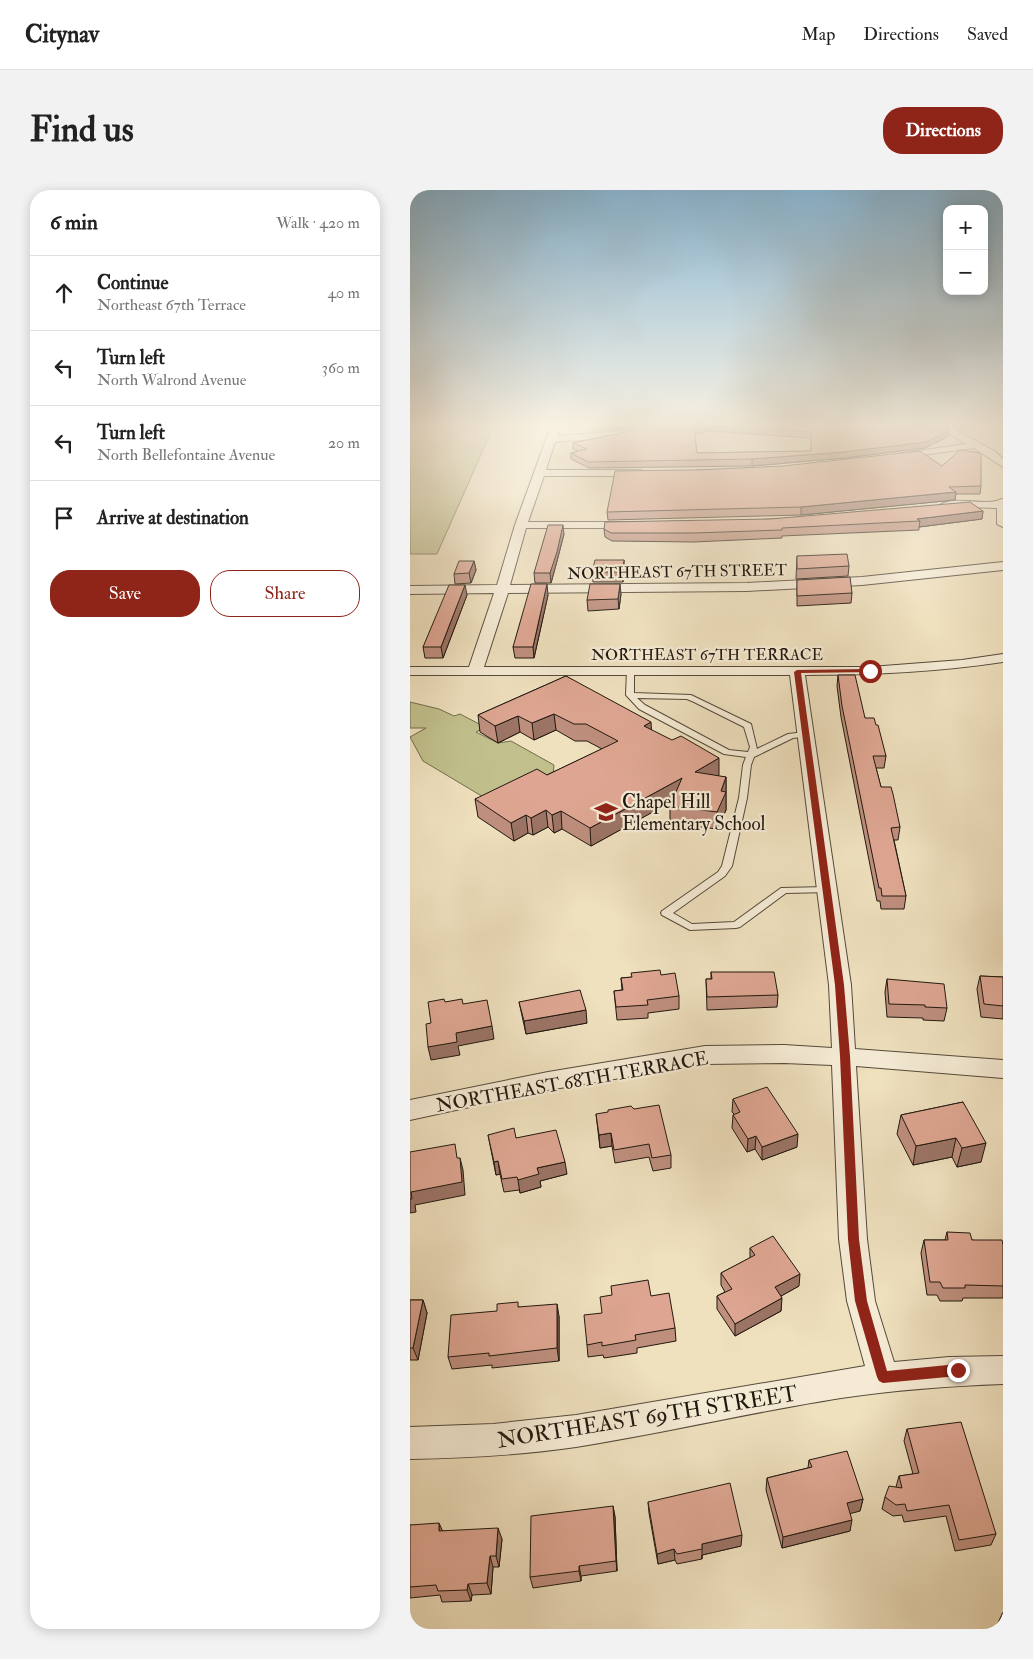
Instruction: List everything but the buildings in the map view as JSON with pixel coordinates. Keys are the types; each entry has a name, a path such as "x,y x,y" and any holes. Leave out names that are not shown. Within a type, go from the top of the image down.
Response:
{"street":[{"path":"474,670 502,590 533,490"},
{"path":"936,507 1003,503 1003,524"},
{"path":"521,525 643,525"},
{"name":"NORTHEAST 67TH STREET","path":"410,590 660,589 805,584 862,581 1003,566"},
{"name":"NORTHEAST 67TH TERRACE","path":"410,670 797,672 914,668 1003,658"},
{"path":"797,672 840,985 853,1239 861,1301 883,1377"},
{"name":"NORTHEAST 68TH TERRACE","path":"410,1110 548,1081 705,1055 784,1054 845,1056 1003,1069"},
{"name":"NORTHEAST 69TH STREET","path":"410,1443 491,1441 576,1431 883,1377 958,1370 1003,1370"}],"lane":[{"path":"630,672 630,696 642,707 727,752 751,755 791,736 805,734"},
{"path":"630,696 688,697 697,700 748,726 754,747 747,765 742,798 727,866 722,874 666,913 690,927 736,925 784,890 827,890"}],"shaded area":[{"path":"410,490 465,490 437,554 410,554"},
{"path":"410,702 439,709 454,716 460,714 485,727 476,732 498,743 511,741 554,765 552,788 500,807 423,761 410,737 426,728 410,728"}],"place":[{"name":"Chapel Hill Elementary School","path":"606,812"}],"route":[{"path":"870,671 797,672 840,985 853,1239 861,1301 883,1377 958,1370"}]}
